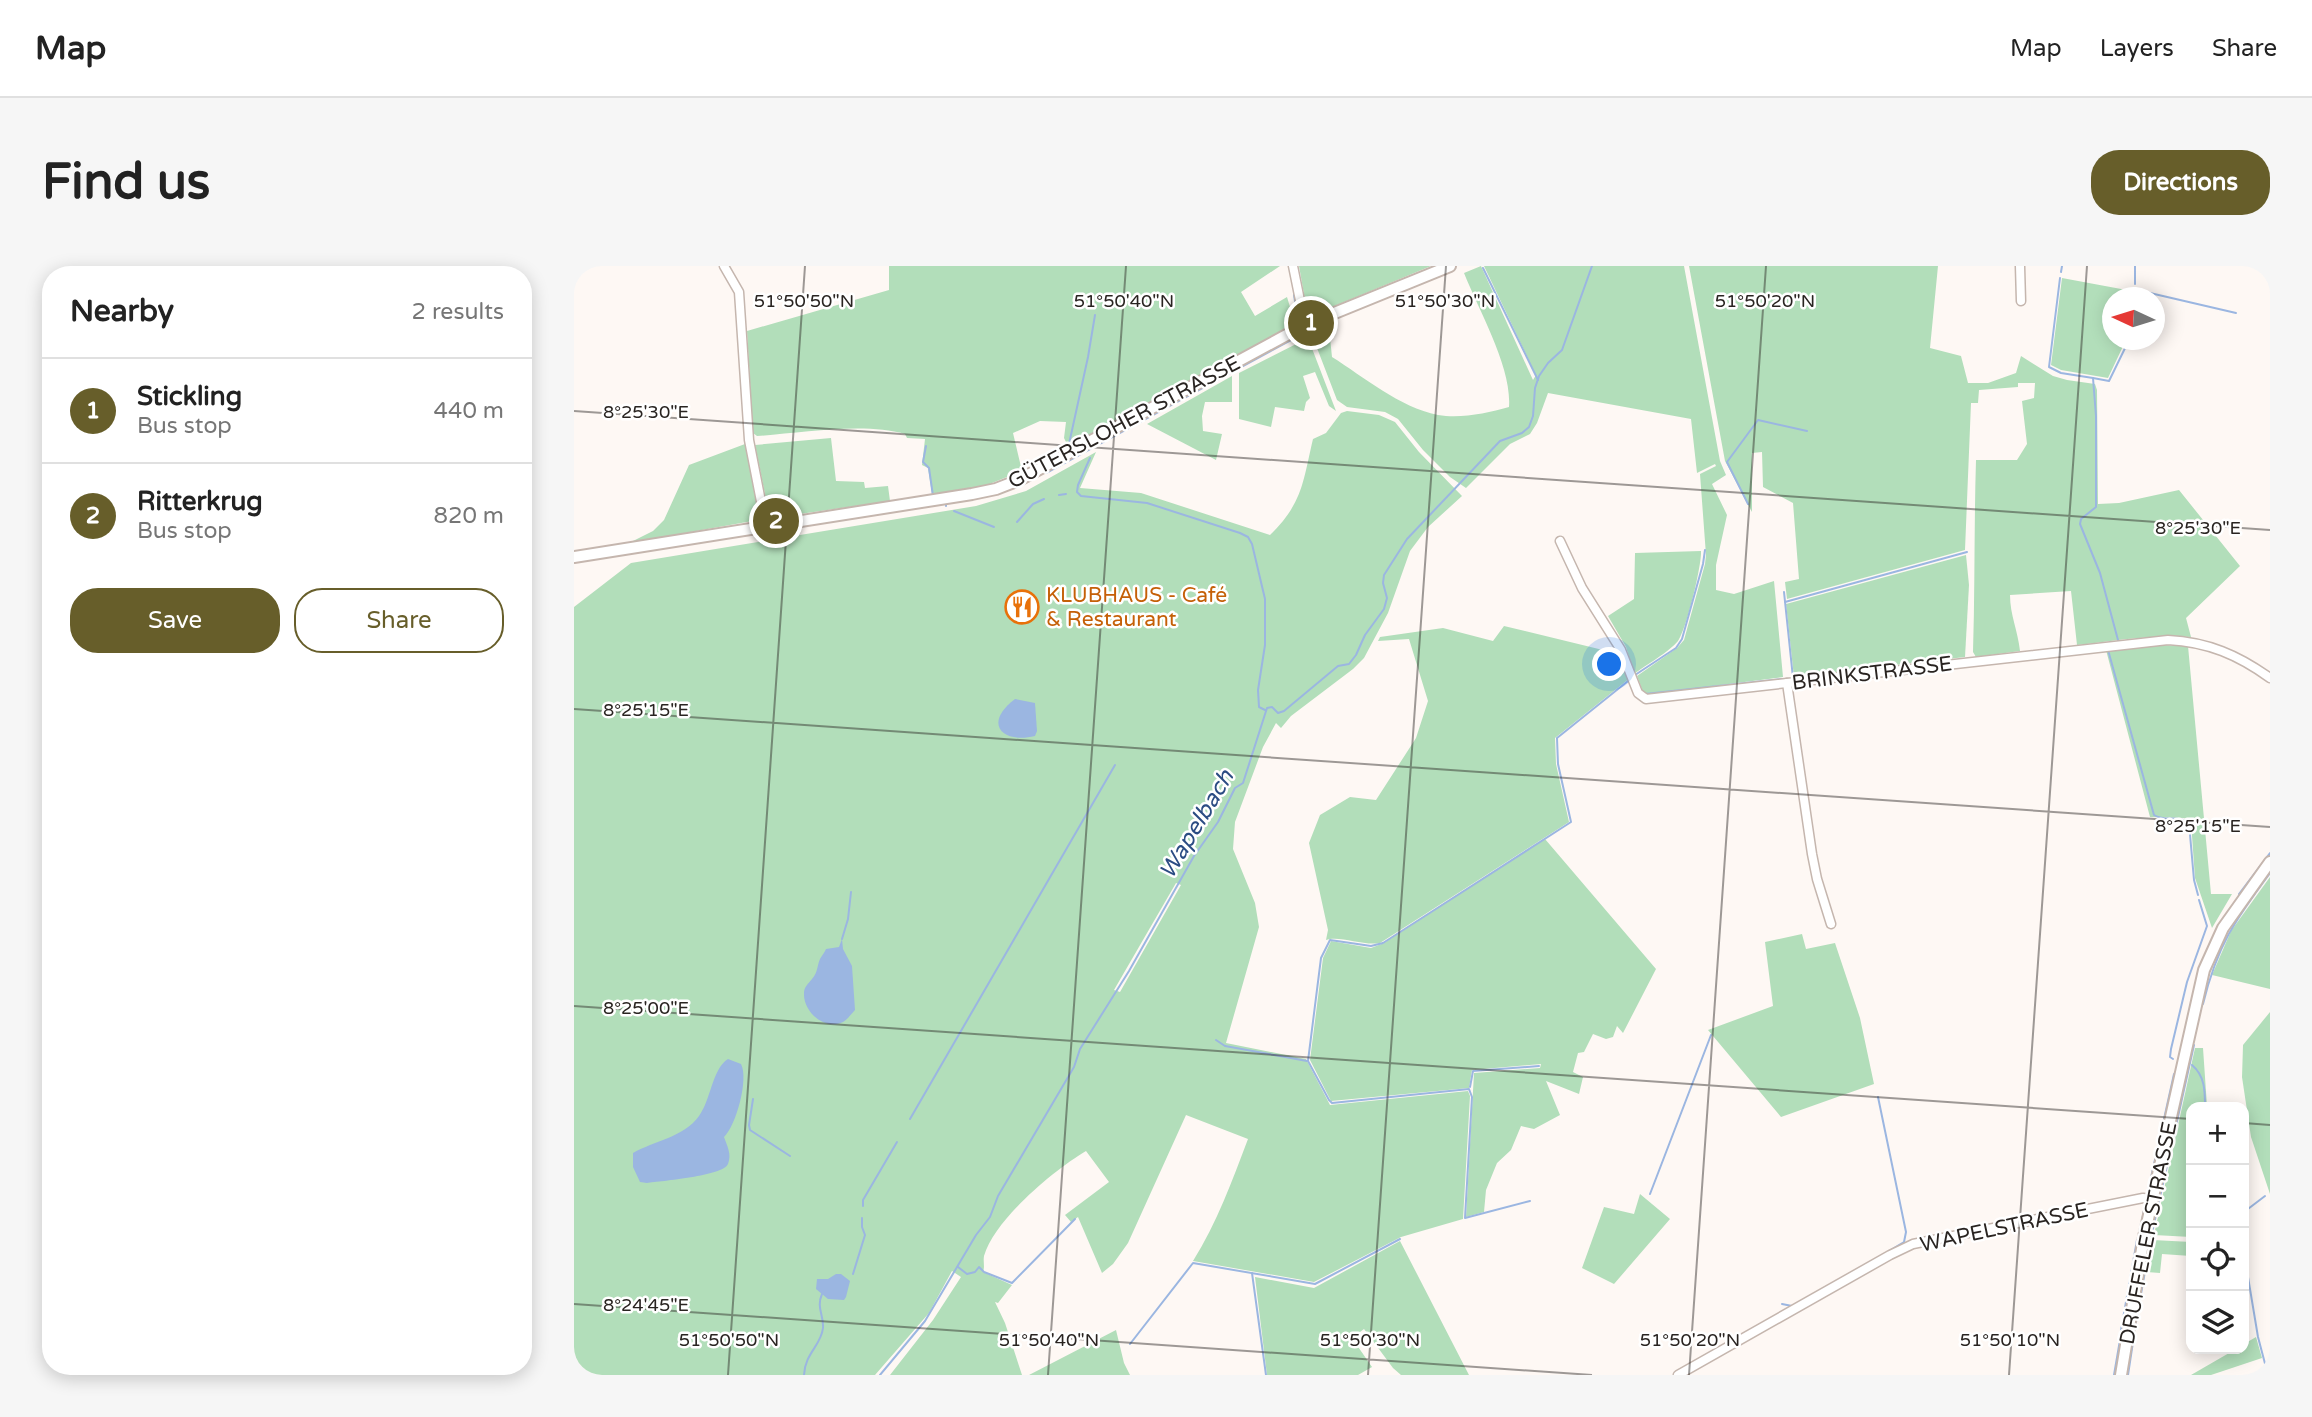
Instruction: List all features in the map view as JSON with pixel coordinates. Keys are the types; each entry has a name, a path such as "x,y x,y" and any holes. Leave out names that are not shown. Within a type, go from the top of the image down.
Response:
{"main road":[{"name":"GÜTERSLOHER STRASSE","path":"574,557 996,489 1019,480 1305,325 1450,266"},
{"name":"DRUFFELER STRASSE","path":"2121,1375 2152,1199 2208,958 2233,911 2270,862"}],"street":[{"path":"724,266 739,292 749,440 766,527"},
{"path":"1293,266 1305,325"},
{"path":"2021,266 2021,301"},
{"name":"BRINKSTRASSE","path":"1560,541 1582,588 1621,650 1638,693 1646,699 2168,640 2190,641 2225,651 2248,662 2270,678"},
{"path":"1787,683 1812,853 1831,924"},
{"name":"WAPELSTRASSE","path":"1678,1375 1913,1244 2143,1198 2152,1199"}],"green space":[{"path":"889,266 1280,266 1241,292 1255,316 1287,297 1294,320 1291,327 1068,446 1064,438 1066,422 1040,421 1013,433 1022,471 987,485 932,494 928,468 922,465 925,439 907,438 905,434 871,429 832,429 757,436 753,433 747,331 889,290"},
{"path":"1299,266 1431,266 1308,317"},
{"path":"1481,266 1533,380 1536,375 1484,266 1684,266 1720,461 1726,475 1712,484 1727,515 1716,565 1716,590 1734,594 1774,581 1783,677 1650,694 1643,692 1637,676 1684,640 1705,564 1700,474 1716,466 1715,464 1697,473 1691,419 1548,393 1530,434 1510,444 1466,488 1450,477 1423,450 1398,419 1385,412 1347,407 1337,400 1312,335 1329,328 1332,357 1409,405 1438,415 1456,416 1509,407 1509,391 1500,357 1464,273"},
{"path":"1689,266 1938,266 1930,348 1961,356 1968,383 1988,383 2016,373 2021,356 2053,376 2095,384 2098,504 2119,503 2179,490 2240,566 2186,618 2191,637 2148,637 2077,645 2071,591 2010,595 2020,651 1976,657 1973,652 1976,460 2017,460 2027,444 2022,401 2034,398 2035,383 2018,383 2018,387 1979,390 1978,403 1971,403 1965,550 1787,599 1785,582 1799,579 1793,503 1763,487 1762,452 1752,453 1752,512 1725,461"},
{"path":"2062,278 2110,287 2102,287 2102,350 2121,350 2108,378 2061,370 2051,365"},
{"path":"1308,338 1336,411 1329,406 1315,372 1303,376 1310,398 1304,411 1275,407 1271,427 1239,419 1239,373"},
{"path":"1232,376 1232,402 1205,402 1202,416 1203,431 1222,434 1216,460 1147,424"},
{"path":"1347,411 1379,415 1395,422 1419,452 1462,496 1428,527 1410,551 1388,613 1364,658 1291,716 1281,728 1276,723 1263,747 1235,822 1233,849 1255,903 1259,927 1226,1043 1306,1059 1330,1105 1468,1091 1470,1096 1463,1219 1401,1237 1314,1282 1193,1261 1217,1217 1248,1139 1186,1115 1128,1243 1113,1264 1102,1273 1078,1217 1071,1222 1065,1215 1109,1182 1086,1151 1058,1170 1027,1197 990,1242 984,1256 983,1272 1012,1285 998,1303 995,1302 1022,1375 890,1375 933,1320 961,1277 952,1271 929,1313 875,1375 574,1375 574,607 631,563 976,506 1026,491 1096,452 1080,488 1141,493 1270,535 1289,512 1300,491 1313,439 1326,433 1341,413","holes":["1176,883 1181,885 1120,992 1114,990"]},
{"path":"831,438 836,481 864,482 865,488 888,486 890,501 772,518 755,445"},
{"path":"745,444 760,515 758,520 629,543 653,531 664,520 689,465"},
{"path":"1701,551 1693,598 1678,641 1634,674 1626,647 1608,616 1634,599 1635,553"},
{"path":"1966,555 1969,585 1965,657 1794,677 1786,604"},
{"path":"1504,626 1622,657 1630,678 1555,738 1556,764 1569,822 1380,943 1326,940 1328,930 1309,843 1320,815 1350,797 1376,800 1416,738 1428,701 1409,639 1378,641 1380,637 1443,628 1493,641"},
{"path":"2158,645 2188,646 2211,894 2232,894 2212,928 2195,878 2191,822 2184,818 2150,817 2106,650"},
{"path":"1545,839 1656,969 1623,1033 1617,1026 1613,1037 1606,1039 1593,1034 1584,1052 1578,1053 1573,1072 1583,1077 1579,1094 1546,1081 1560,1115 1534,1129 1521,1126 1511,1150 1497,1163 1486,1190 1484,1212 1466,1217 1474,1073 1540,1068 1541,1064 1472,1070 1469,1088 1331,1101 1310,1060 1323,958 1331,941 1371,948 1384,943"},
{"path":"2270,877 2270,989 2212,975 2231,931"},
{"path":"1802,934 1806,949 1835,943 1860,1018 1874,1084 1781,1117 1708,1030 1773,1006 1765,942"},
{"path":"2270,1012 2270,1194 2251,1137 2249,1102 2246,1102 2242,1077 2243,1045"},
{"path":"2195,1048 2203,1048 2207,1102 2186,1102 2186,1237 2154,1235"},
{"path":"1640,1194 1670,1219 1614,1284 1582,1268 1604,1207 1634,1214"},
{"path":"2153,1240 2186,1242 2186,1256 2162,1254 2160,1273 2147,1272"},
{"path":"1400,1241 1469,1375 1401,1375 1364,1329 1352,1338 1372,1367 1358,1375 1267,1375 1255,1277 1314,1288"},
{"path":"1116,1330 1124,1363 1130,1375 1029,1375"},
{"path":"2256,1337 2262,1358 2211,1375 2191,1375 2227,1354 2249,1354 2249,1341"}],"water":[{"path":"1015,699 1035,703 1035,736 1014,737 1001,730 998,724 1000,716"},
{"path":"842,939 843,949 852,966 855,1010 843,1022 829,1024 811,1013 804,991 826,949 839,947"},
{"path":"728,1059 741,1064 743,1080 737,1113 724,1137 729,1153 728,1164 704,1175 640,1182 633,1167 633,1153 677,1134 693,1123 703,1109 718,1070"},
{"path":"841,1274 850,1281 844,1300 828,1299 816,1289 817,1279 828,1279"}],"waterway":[{"name":"Wapelbach","path":"880,1375 925,1321 976,1235 990,1217 998,1196 1074,1067 1080,1049 1129,971 1194,856 1218,822 1235,788 1243,783 1267,708 1272,707 1278,713 1284,711 1338,666 1349,664 1384,609 1387,598 1384,575 1407,539 1500,441 1522,433 1529,427 1539,376 1562,350 1592,266"},
{"path":"2061,272 2062,266"},
{"path":"2135,266 2135,284"},
{"path":"1483,268 1538,380"},
{"path":"2060,278 2049,367 2061,373 2093,378 2096,416 2096,507 2081,519 2080,524 2100,573 2118,640"},
{"path":"1085,438 1296,324 1298,319 1294,295"},
{"path":"2165,296 2236,313"},
{"path":"1071,446 1069,444 1095,315"},
{"path":"1046,473 1304,333"},
{"path":"2093,378 2109,381 2124,350"},
{"path":"1748,504 1727,462 1758,420 1807,431"},
{"path":"926,446 923,462 929,468 933,496"},
{"path":"1090,458 1078,485 1077,492 1081,496 1147,503 1248,537 1265,599 1265,645 1258,690 1259,707 1265,710"},
{"path":"1059,495 1066,494"},
{"path":"1017,522 1033,504 1044,499"},
{"path":"954,511 994,527"},
{"path":"1635,675 1676,648 1682,639 1705,550"},
{"path":"1785,602 1967,552"},
{"path":"1784,592 1793,678"},
{"path":"2108,650 2154,815 2181,819 2189,823 2194,880 2198,895"},
{"path":"1645,694 1782,679"},
{"path":"1530,1201 1465,1218 1472,1097 1469,1089 1332,1103 1329,1100 1308,1061 1321,958 1330,940 1371,946 1383,943 1571,822 1558,764 1557,738 1628,681"},
{"path":"910,1119 1115,765"},
{"path":"2239,894 2270,853"},
{"path":"2203,1004 2221,949 2270,873"},
{"path":"842,939 848,919 851,892"},
{"path":"2173,1059 2170,1057 2171,1049 2187,982 2207,926 2199,900"},
{"path":"1650,1194 1711,1035"},
{"path":"1216,1040 1225,1046 1307,1061"},
{"path":"2152,1233 2194,1045"},
{"path":"2192,1065 2202,1079 2205,1102"},
{"path":"1470,1087 1473,1071 1539,1066"},
{"path":"2148,1191 2174,1074"},
{"path":"1878,1097 1906,1232 1904,1242 1889,1251"},
{"path":"753,1099 750,1130 790,1156"},
{"path":"863,1206 863,1200 897,1142"},
{"path":"2249,1208 2265,1196"},
{"path":"2140,1231 2145,1205"},
{"path":"853,1274 865,1235 862,1218"},
{"path":"958,1267 967,1274 975,1272 979,1267 984,1272 1012,1283 1075,1219"},
{"path":"1130,1344 1193,1263 1315,1284 1400,1239"},
{"path":"2121,1330 2137,1240"},
{"path":"2135,1328 2150,1243"},
{"path":"1252,1273 1266,1375"},
{"path":"2249,1283 2258,1337 2268,1375"},
{"path":"804,1375 807,1361 822,1334 822,1294"},
{"path":"1782,1304 1792,1306"},
{"path":"2114,1375 2120,1340"},
{"path":"2128,1375 2133,1342"}],"place":[{"name":"Stickling","path":"1311,323"},
{"name":"Ritterkrug","path":"776,521"},
{"name":"KLUBHAUS - Café & Restaurant","path":"1022,607"}]}
